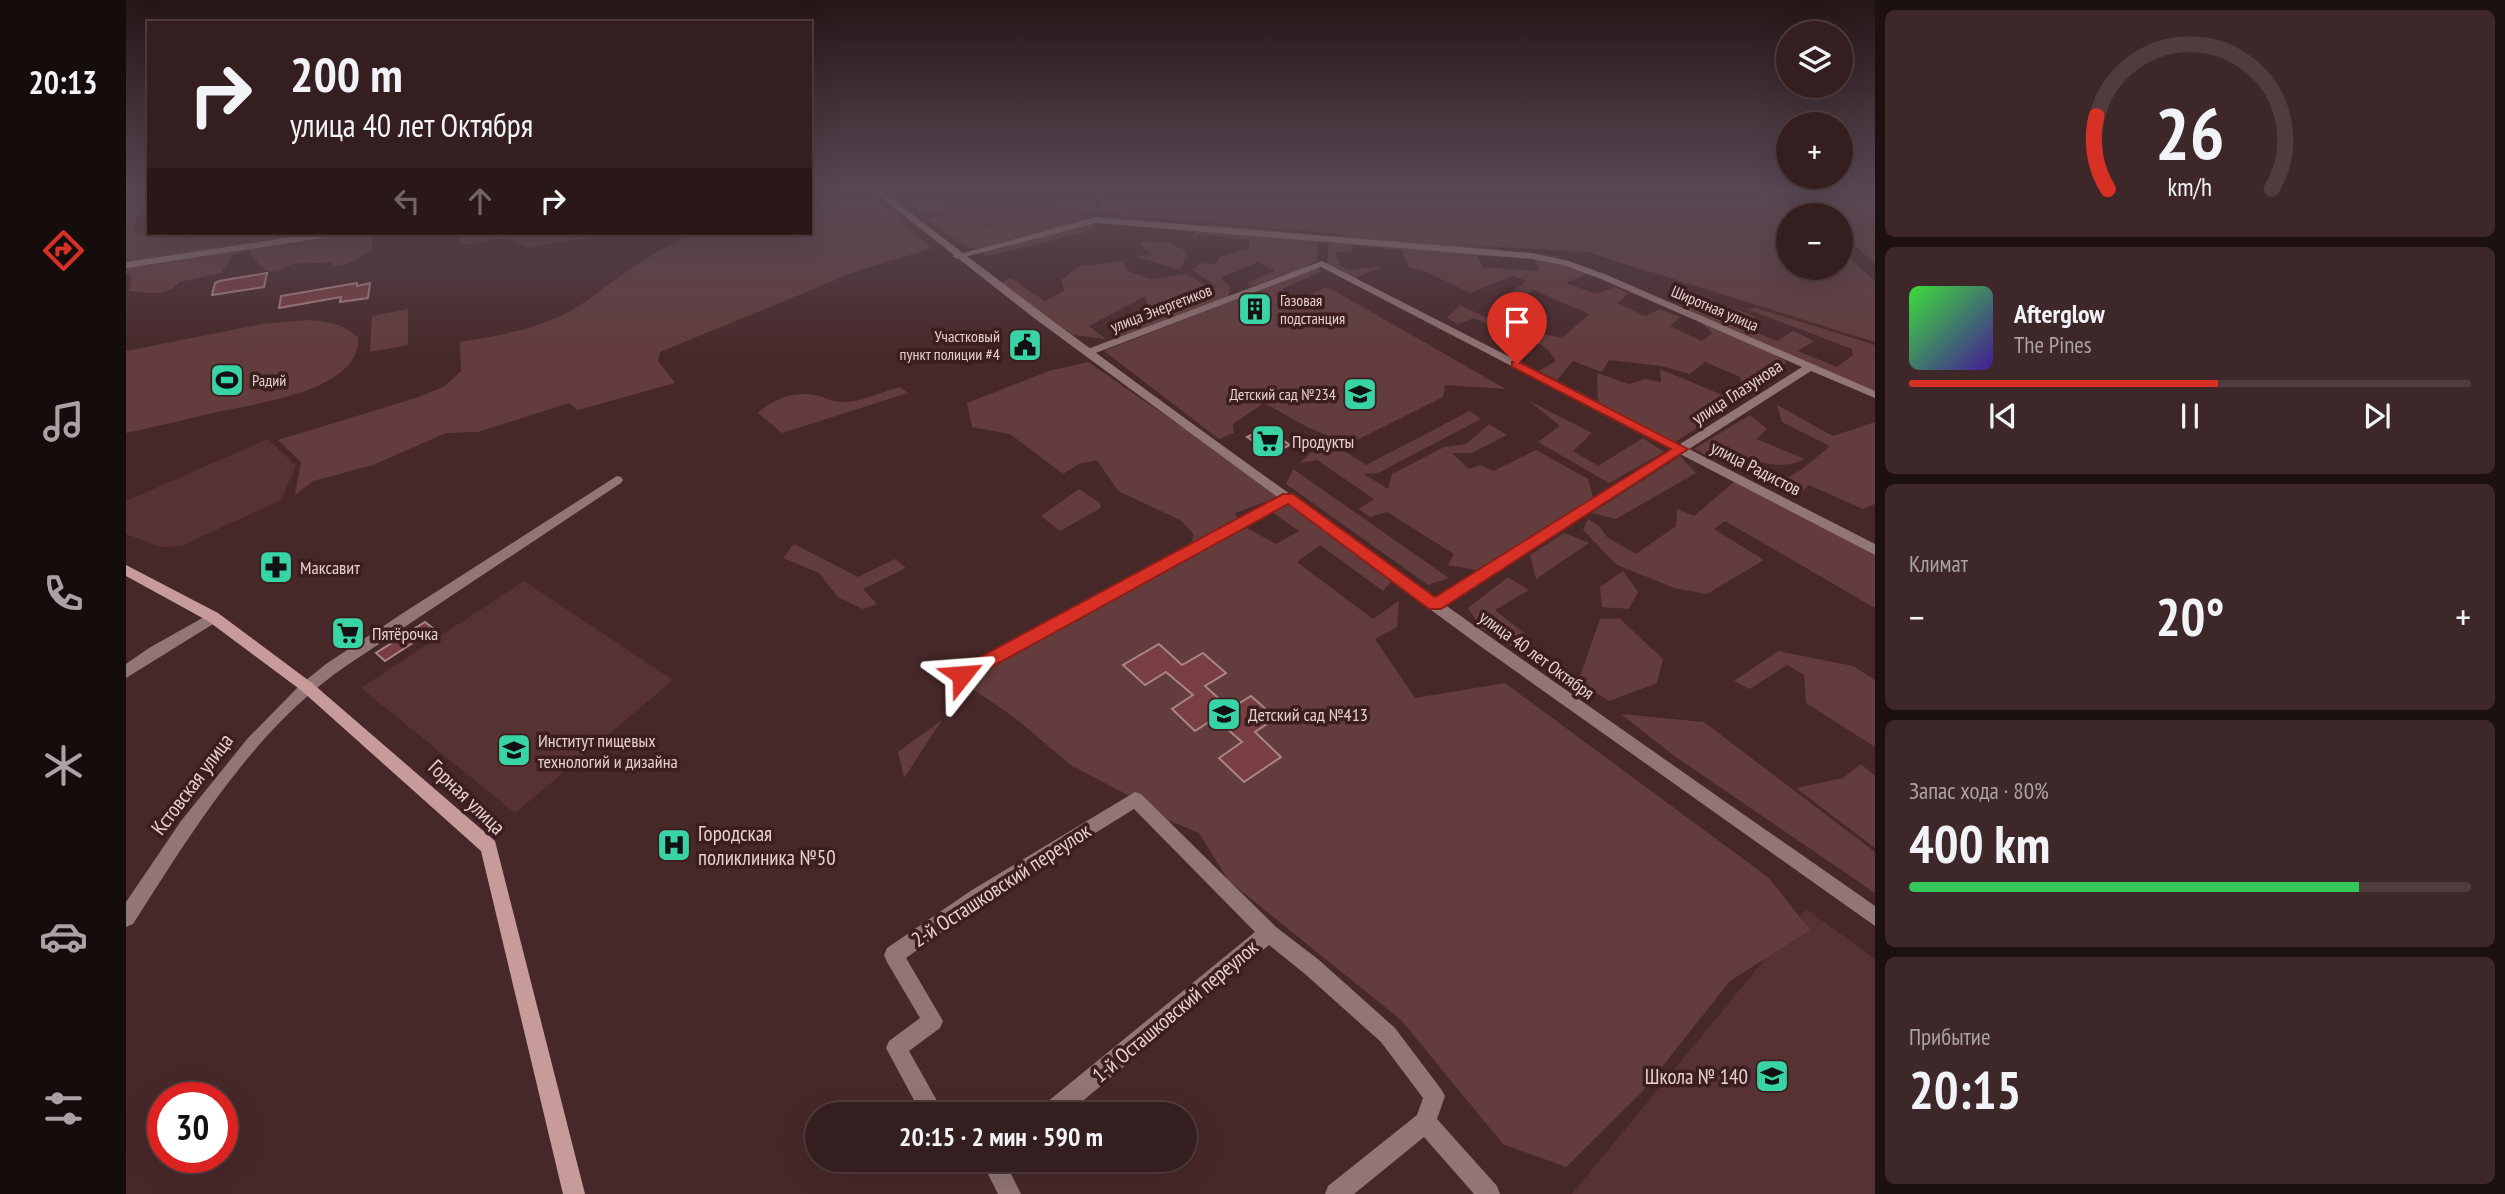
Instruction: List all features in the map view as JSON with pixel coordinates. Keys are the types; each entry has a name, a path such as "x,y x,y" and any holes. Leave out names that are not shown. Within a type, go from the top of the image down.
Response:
{"main road":[{"name":"Горная улица","path":"126,570 213,617 307,687 489,846 574,1194"}],"street":[{"path":"126,265 239,248"},
{"name":"улица 40 лет Октября","path":"947,248 1435,604 1875,917"},
{"name":"Широтная улица","path":"957,256 989,248"},
{"path":"1321,248 1322,264"},
{"name":"Широтная улица","path":"1435,248 1532,256 1565,263 1875,395"},
{"name":"улица Энергетиков","path":"1089,352 1322,264"},
{"name":"улица Радистов","path":"1322,264 1875,550"},
{"name":"улица Глазунова","path":"1435,604 1810,367"},
{"name":"Кстовская улица","path":"126,918 211,791 244,751 307,687 408,617 529,541 617,480"},
{"path":"962,675 1288,497"},
{"path":"126,672 213,617"},
{"name":"2-й Осташковский переулок","path":"927,1102 896,1048 933,1021 894,955 978,896 1135,799 1269,933"},
{"path":"1269,933 1312,967 1388,1035 1434,1096 1425,1122 1336,1194"},
{"name":"1-й Осташковский переулок","path":"1065,1102 1269,933"},
{"path":"1425,1122 1489,1194"},
{"path":"999,1172 1010,1194"}],"shaded area":[{"path":"126,248 372,248 372,251 344,265 334,266 332,262 298,263 273,272 261,266 249,251 234,254 221,273 179,282 163,292 129,291 132,276 126,274"},
{"path":"665,248 932,248 855,272 660,352 658,361 675,383 578,410 569,403 478,432 446,433 373,465 313,481 295,495 301,462 278,440 419,397 445,386 461,371 460,342 520,330 563,315"},
{"path":"996,248 1022,248 985,257 983,251"},
{"path":"1144,248 1179,248 1187,252 1181,270 1133,256 1153,255"},
{"path":"1249,248 1317,248 1317,261 1250,287 1248,282 1275,271 1258,262 1220,278 1230,286 1228,297 1114,339 1113,336 1149,320 1146,296 1089,326 1106,339 1073,335 1001,283 1011,278 1045,301 1064,291 1061,280 1080,266 1124,261 1127,271 1151,279 1187,274 1213,290 1216,286 1192,270 1203,262 1215,264 1220,257"},
{"path":"1328,248 1352,248 1351,251 1336,253 1340,266 1349,270 1385,266 1355,278 1327,264"},
{"path":"1378,248 1497,249 1506,257 1478,256 1482,267 1539,271 1532,253 1554,256 1596,270 1566,283 1597,294 1614,287 1629,293 1617,303 1645,316 1660,309 1680,317 1670,326 1702,341 1712,333 1687,309 1691,307 1720,317 1736,309 1756,317 1742,327 1777,341 1793,331 1814,341 1798,351 1837,367 1853,355 1852,349 1747,309 1756,308 1875,345 1875,393 1774,355 1787,362 1746,398 1740,377 1705,362 1690,374 1661,366 1609,360 1602,372 1573,361 1557,380 1539,371 1556,361 1541,345 1506,339 1505,332 1474,318 1458,324 1447,318 1460,305 1521,334 1520,329 1486,312 1538,311 1549,316 1533,327 1534,332 1562,338 1589,314 1534,290 1519,298 1531,307 1513,304 1506,295 1527,281 1513,276 1470,293 1422,270 1409,267 1401,250"},
{"path":"1510,248 1776,248 1776,280 1853,280 1853,261 1875,281 1875,342 1587,252"},
{"path":"1857,248 1875,248 1875,264"},
{"path":"1318,268 1322,271 1282,289 1298,300 1326,287 1333,290 1506,389 1445,385 1443,397 1349,444 1309,428 1264,403 1233,424 1234,433 1219,439 1104,351"},
{"path":"408,309 408,345 370,352 372,316"},
{"name":"Радий","path":"309,320 336,324 358,338 355,356 343,370 326,382 259,404 126,433 126,351 262,324"},
{"path":"1088,362 1282,496 1235,513 1240,524 1276,544 1299,531 1272,512 1289,502 1394,578 1383,591 1320,545 1297,562 1373,619 1399,601 1397,627 1375,639 1415,698 1505,683 1769,878 1810,930 1730,981 1642,1092 1566,1167 1503,1144 1401,1020 1229,881 1199,833 1168,820 1149,806 1072,766 1015,718 964,683 965,670 1190,545 1194,535 1182,521 1118,491 1097,460 1079,464 1063,474 1010,434 972,427 967,403 1049,371"},
{"path":"1660,369 1725,396 1727,409 1675,442 1598,403 1597,373 1629,384 1645,379 1661,382"},
{"path":"900,387 908,393 782,433 758,413 778,399 794,395 810,394 848,402"},
{"path":"1529,401 1592,433 1573,451 1598,466 1643,438 1664,452 1609,483 1538,442 1560,426"},
{"path":"1777,405 1833,436 1875,422 1875,504 1863,509 1809,485 1798,496 1774,485 1801,470 1830,446 1782,422"},
{"path":"1470,411 1481,419 1378,473 1364,474 1388,489 1392,474 1444,447 1466,444 1489,424 1507,435 1472,453 1452,453 1469,469 1480,465 1493,471 1536,450 1588,479 1594,500 1476,570 1448,565 1454,554 1387,512 1370,517 1359,509 1374,499 1317,460 1300,463 1321,443 1341,449 1366,465"},
{"path":"1750,415 1767,429 1756,439 1805,459 1777,465 1732,451 1712,458 1694,449"},
{"path":"268,439 296,466 281,500 181,546 160,547 126,534 126,501"},
{"path":"1680,456 1696,473 1616,519 1592,513"},
{"path":"1293,469 1449,578 1428,585 1286,484"},
{"path":"1735,481 1875,555 1875,608 1725,521 1714,529 1764,560 1707,594 1674,588 1617,565 1583,530 1588,519 1599,526 1608,538 1636,554 1676,526 1677,509 1694,516"},
{"path":"1079,489 1100,503 1101,508 1060,531 1041,516"},
{"path":"1564,533 1589,543 1536,579 1530,555"},
{"path":"794,544 858,577 895,559 906,568 863,589 877,604 863,609 838,597 819,573 783,558"},
{"path":"1623,571 1638,592 1629,609 1602,607 1600,587"},
{"path":"1508,577 1529,590 1495,610 1525,634 1547,667 1481,628 1468,608"},
{"name":"Институт пищевых технологий и дизайна","path":"524,581 673,680 515,813 361,688"},
{"path":"1619,618 1663,659 1657,683 1609,701 1578,682 1600,619"},
{"path":"1778,651 1853,666 1875,680 1875,747 1806,703 1804,675 1787,665 1750,689 1734,681"},
{"path":"1621,714 1704,722 1875,852 1875,893 1673,755"},
{"path":"942,720 904,778 898,752"},
{"path":"1861,764 1875,776 1875,848 1796,788 1843,778"},
{"name":"Школа № 140","path":"1806,909 1875,959 1875,1194 1572,1194"}],"building":[{"path":"267,273 264,287 212,295 215,283 219,281"},
{"path":"357,283 357,286 370,283 368,298 340,302 341,297 279,308 281,296"},
{"name":"Продукты","path":"1265,429 1290,445 1272,454 1247,437"},
{"path":"425,622 434,629 385,661 376,653"},
{"name":"Детский сад №413","path":"1159,644 1182,665 1203,653 1226,673 1205,686 1230,709 1251,696 1276,718 1255,732 1281,757 1244,782 1219,758 1242,742 1215,718 1195,731 1172,709 1193,695 1166,672 1145,685 1123,665"}],"place":[{"name":"Газовая подстанция","path":"1255,309"},
{"name":"Участковый пункт полиции #4","path":"1025,345"},
{"name":"Радий","path":"227,380"},
{"name":"Детский сад №234","path":"1360,394"},
{"name":"Продукты","path":"1268,441"},
{"name":"Максавит","path":"276,567"},
{"name":"Пятёрочка","path":"348,633"},
{"name":"Детский сад №413","path":"1224,714"},
{"name":"Институт пищевых технологий и дизайна","path":"514,750"},
{"name":"Городская поликлиника №50","path":"674,845"},
{"name":"Школа № 140","path":"1772,1076"}],"route":[{"path":"962,675 1288,497 1435,604 1681,449 1517,364"}]}
